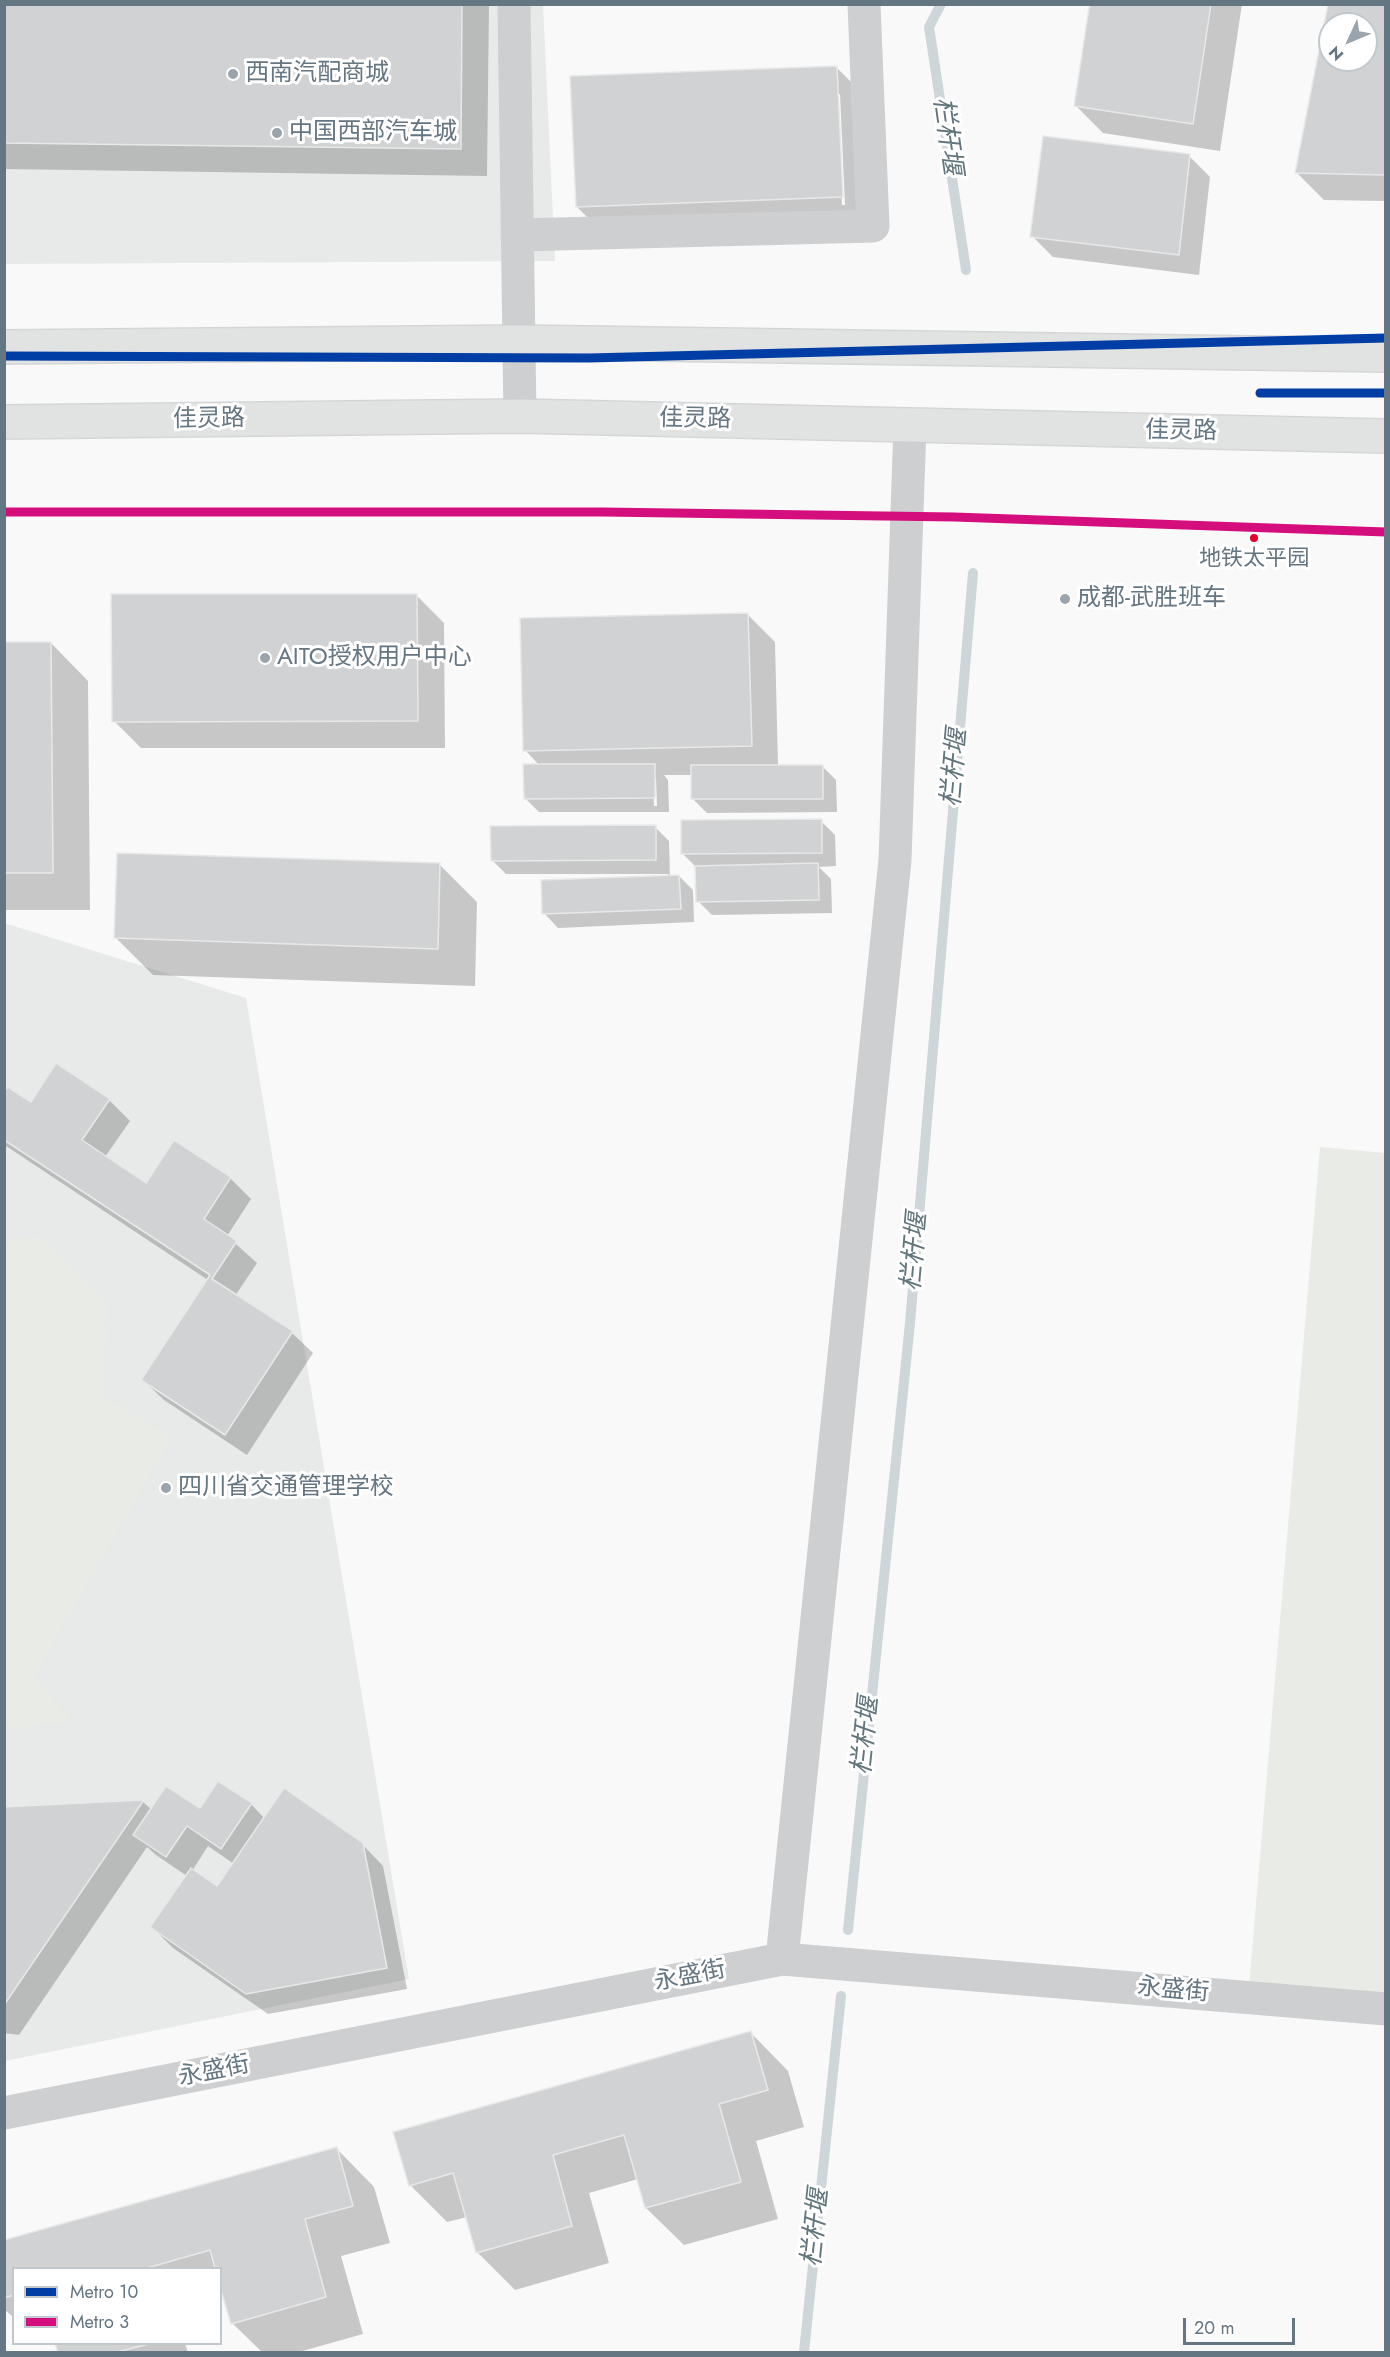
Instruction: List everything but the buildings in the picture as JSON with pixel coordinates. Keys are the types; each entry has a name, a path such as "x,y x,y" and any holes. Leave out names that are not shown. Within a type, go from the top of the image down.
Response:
{"main road":[{"path":"4,347 519,342 1386,355"},
{"name":"佳灵路","path":"4,422 520,416 1386,436"}],"street":[{"path":"514,4 520,416"},
{"path":"518,235 873,226 864,4"},
{"path":"782,1959 895,860 910,425"},
{"name":"永盛街","path":"4,2114 782,1959 1386,2009"}],"shaded area":[{"name":"中国西部汽车城","path":"4,5 543,5 555,261 5,264"},
{"name":"四川省交通管理学校","path":"4,923 246,998 409,1979 5,2061"},
{"path":"1320,1147 1385,1153 1385,2000 1249,1987"},
{"path":"37,1236 107,1300 105,1398 172,1437 34,1677 73,1722 5,1728 5,1241"}],"waterway":[{"name":"栏杆堰","path":"941,4 929,27 966,270"},
{"name":"栏杆堰","path":"848,1930 910,1323 973,573"},
{"name":"栏杆堰","path":"804,2352 841,1996"}],"metro line":[{"name":"10","path":"4,356 589,358 1386,338"},
{"name":"10","path":"1260,393 1386,393"},
{"name":"3","path":"4,512 603,512 954,517 1386,532"}],"place":[{"name":"西南汽配商城","path":"233,74"},
{"name":"中国西部汽车城","path":"277,133"},
{"name":"地铁太平园","path":"1254,538"},
{"name":"成都-武胜班车","path":"1065,599"},
{"name":"AITO授权用户中心","path":"265,658"},
{"name":"四川省交通管理学校","path":"166,1488"}]}
